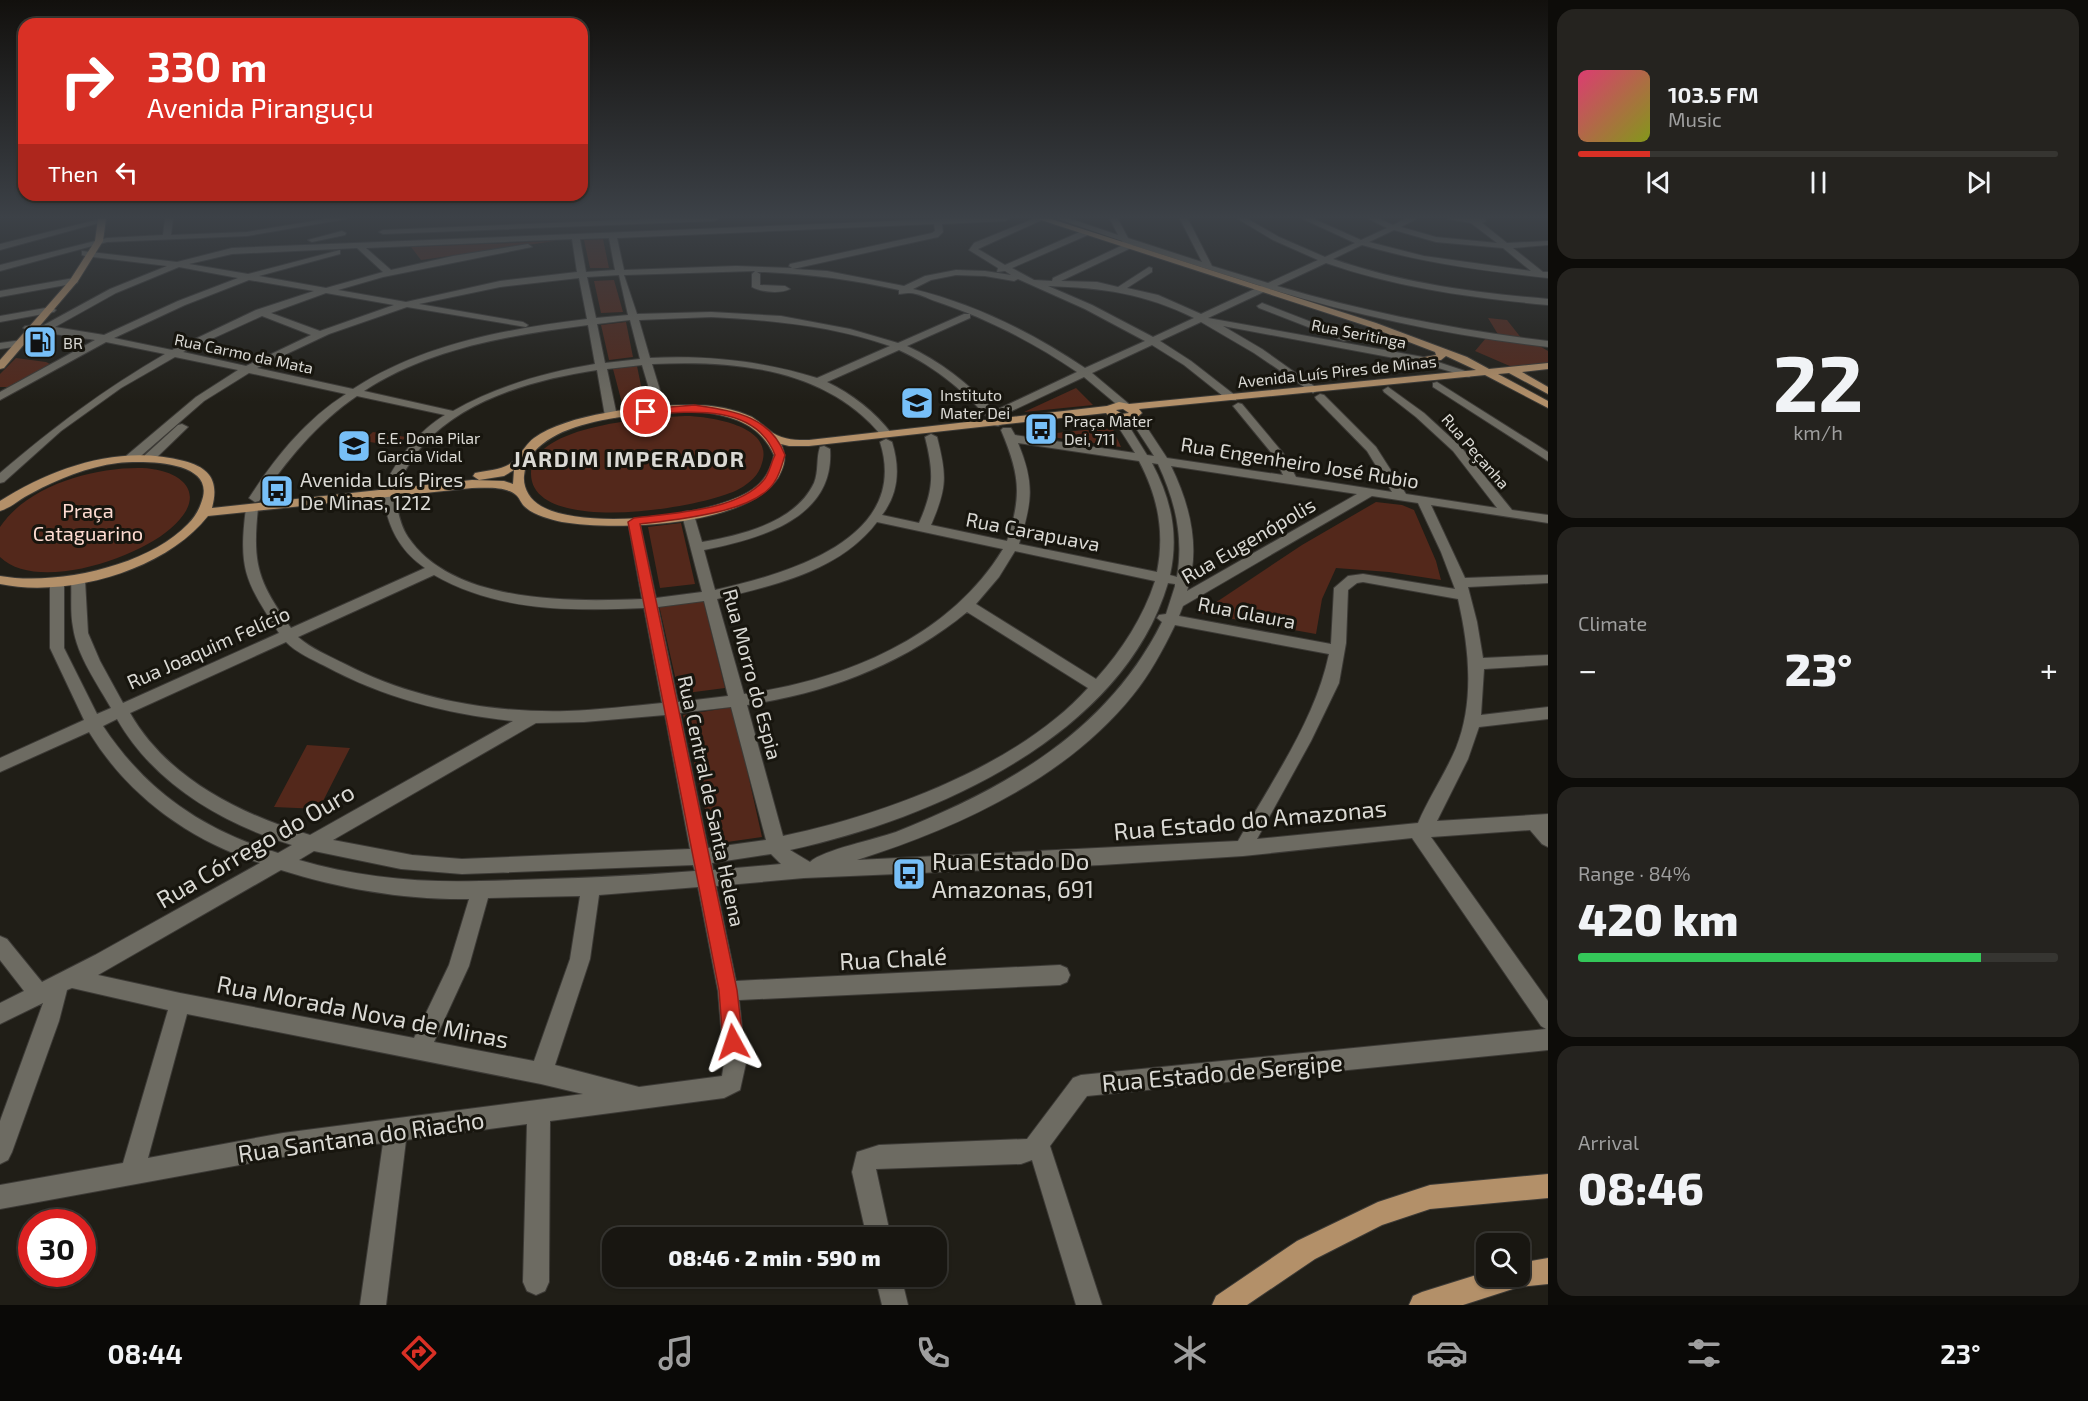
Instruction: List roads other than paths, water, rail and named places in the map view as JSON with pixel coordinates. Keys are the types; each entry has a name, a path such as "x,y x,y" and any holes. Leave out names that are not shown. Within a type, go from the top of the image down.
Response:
{"main road":[{"path":"1241,280 1373,325 1463,359 1490,364"},
{"path":"0,357 37,328 47,310 70,281"},
{"path":"1373,325 1490,364"},
{"path":"0,366 18,343"},
{"path":"1423,360 1442,357 1440,350"},
{"path":"1463,359 1471,356 1490,364 1502,378 1546,402"},
{"name":"Avenida Luís Pires de Minas","path":"1114,412 1235,402 1469,374 1490,364 1513,370 1548,366"},
{"path":"1513,370 1548,391"},
{"name":"Avenida Luís Pires de Minas","path":"1316,393 1388,390 1548,373"},
{"path":"206,508 390,489 491,475 505,471 518,463 528,448 558,429 611,416 660,410 695,408 717,410 745,418 770,436 795,443 931,437 1114,412"},
{"path":"780,460 800,451 886,438 1002,427"},
{"path":"390,489 487,483 504,485 520,492 538,509 567,520 594,523 634,522 688,515 735,503 756,493 770,482 780,460 779,451 770,436"},
{"path":"0,507 31,488 69,471 130,459 149,458 181,463 202,474 208,482 210,492 206,508 176,540 156,553 123,567 78,580 57,583 26,584 0,580"},
{"path":"518,463 520,492"},
{"path":"1225,1305 1306,1250 1378,1214 1430,1197 1548,1186"},
{"path":"1530,1274 1548,1271"},
{"path":"1422,1305 1480,1287"}],"street":[{"path":"37,328 138,280"},
{"path":"0,397 103,338 178,303 239,280"},
{"path":"264,280 540,328"},
{"path":"0,479 70,420 126,381 174,354 260,312 357,280"},
{"path":"130,459 202,398 321,335 408,304 496,284 541,280"},
{"path":"149,458 197,413 254,371 346,331 419,307 495,289 557,280"},
{"path":"584,280 611,416"},
{"path":"623,280 660,410"},
{"path":"756,280 755,286 785,289"},
{"path":"776,845 780,853 804,870 887,842 990,796 1034,770 1081,737 1108,714 1128,692 1164,639 1183,582 1189,550 1185,525 1174,486 1162,460 1131,411 1082,375 1006,326 952,304 902,292 829,280"},
{"path":"902,292 929,280"},
{"path":"1017,280 1032,283 1054,282 1121,288 1155,297 1204,320 1258,351 1316,393 1372,449 1402,498"},
{"path":"1026,280 1093,309 1153,342 1199,371 1235,402 1279,455 1291,480"},
{"path":"1054,282 1058,280"},
{"path":"1121,288 1134,280"},
{"path":"1245,280 1266,288 1461,333 1548,344"},
{"path":"1002,427 1082,375 1204,320 1283,280"},
{"path":"1402,280 1461,293 1548,302"},
{"path":"0,294 70,281"},
{"path":"78,580 82,638 118,711 139,741 181,783 237,817 310,843 377,858 447,866 616,862 701,857 776,845 877,819 955,786 1028,746 1054,728 1099,688 1130,650 1149,615 1166,561 1168,532 1164,507 1153,477 1114,412 1082,375 967,316 902,292"},
{"path":"1262,306 1380,352"},
{"path":"0,319 47,310"},
{"path":"260,312 321,335"},
{"path":"684,314 766,316 805,321 849,332 896,348 941,372 968,391 1002,427 1020,464 1024,496 1023,512 1012,546 996,575 967,605 914,642 846,675 813,686 738,700 670,708 557,718 455,706 415,699 386,690 295,643 253,579 247,550 254,503 272,471 303,434 356,393 386,375 428,357 469,343 517,332 632,316 684,314"},
{"path":"818,382 967,316"},
{"name":"Rua Seritinga","path":"1204,320 1423,360 1469,374"},
{"path":"1405,334 1408,321"},
{"path":"506,323 517,332"},
{"name":"Rua Carmo da Mata","path":"37,328 103,338 453,414"},
{"path":"0,346 18,343"},
{"name":"Rua Seritinga","path":"1436,363 1463,359"},
{"path":"645,362 740,363 818,382 852,402 886,438 893,470 890,489 876,518 844,548 807,569 774,582 710,595 593,605 529,601 502,596 470,586 435,569 403,540 394,523 390,489 411,451 426,435 453,414 514,386 547,376 601,367 645,362"},
{"path":"1437,385 1548,457"},
{"name":"Rua Peçanha","path":"1388,390 1457,449 1508,513"},
{"name":"Rua Engenheiro José Rubio","path":"1002,427 1142,458 1548,519"},
{"path":"922,528 938,494 941,479 940,467 931,437"},
{"path":"698,548 759,532 796,512 819,487 824,473 824,449"},
{"name":"Rua Eugenópolis","path":"1177,603 1368,493"},
{"path":"1423,501 1451,557 1461,589 1475,664 1477,693 1473,722 1459,759 1420,830 1548,1019"},
{"name":"Rua Morro do Espia","path":"688,515 776,845"},
{"name":"Rua Carapuava","path":"876,518 1183,582"},
{"name":"Rua Central de Santa Helena","path":"634,522 648,602 728,990 735,1063 732,1083 724,1087"},
{"name":"Rua Joaquim Felício","path":"0,765 435,569"},
{"path":"1242,848 1303,741 1331,683 1338,650 1341,588 1353,579 1375,579 1461,589 1548,579"},
{"name":"Rua Estado do Amazonas","path":"57,583 57,648 93,722 118,762 135,780 177,815 212,836 307,870 383,885 450,891 591,887 706,880 804,870 1242,848 1420,830 1541,822"},
{"path":"967,605 1099,688"},
{"name":"Rua Glaura","path":"1149,615 1338,650"},
{"path":"1475,664 1548,660"},
{"path":"1473,722 1548,713"},
{"name":"Rua Córrego do Ouro","path":"0,1014 56,986 534,717"},
{"path":"1541,822 1548,839"},
{"path":"887,842 897,867"},
{"path":"541,1073 580,959 591,887"},
{"path":"420,1049 459,966 481,890"},
{"path":"0,945 56,986 48,1021 0,1152"},
{"name":"Rua Chalé","path":"728,990 1060,975"},
{"name":"Rua Morada Nova de Minas","path":"56,986 180,1003 541,1073 644,1098"},
{"path":"132,1172 180,1003"},
{"name":"Rua Estado de Sergipe","path":"1038,1144 1074,1092 1088,1084 1375,1058 1548,1039"},
{"name":"Rua Santana do Riacho","path":"0,1197 260,1148 724,1087"},
{"path":"536,1282 539,1112"},
{"path":"373,1305 396,1129"},
{"path":"876,1227 864,1172 865,1160 879,1157 1021,1152 1034,1148 1038,1144 1089,1305"},
{"path":"891,1287 895,1305"}],"place":[{"name":"BR","path":"40,342"},
{"name":"Instituto Mater Dei","path":"917,403"},
{"name":"Praça Mater Dei, 711","path":"1041,429"},
{"name":"E.E. Dona Pilar Garcia Vidal","path":"354,446"},
{"name":"Avenida Luís Pires De Minas, 1212","path":"277,491"},
{"name":"Rua Estado Do Amazonas, 691","path":"909,874"}],"district":[{"name":"JARDIM IMPERADOR","path":"629,458"}],"park label":[{"name":"Praça Cataguarino","path":"88,522"}]}
